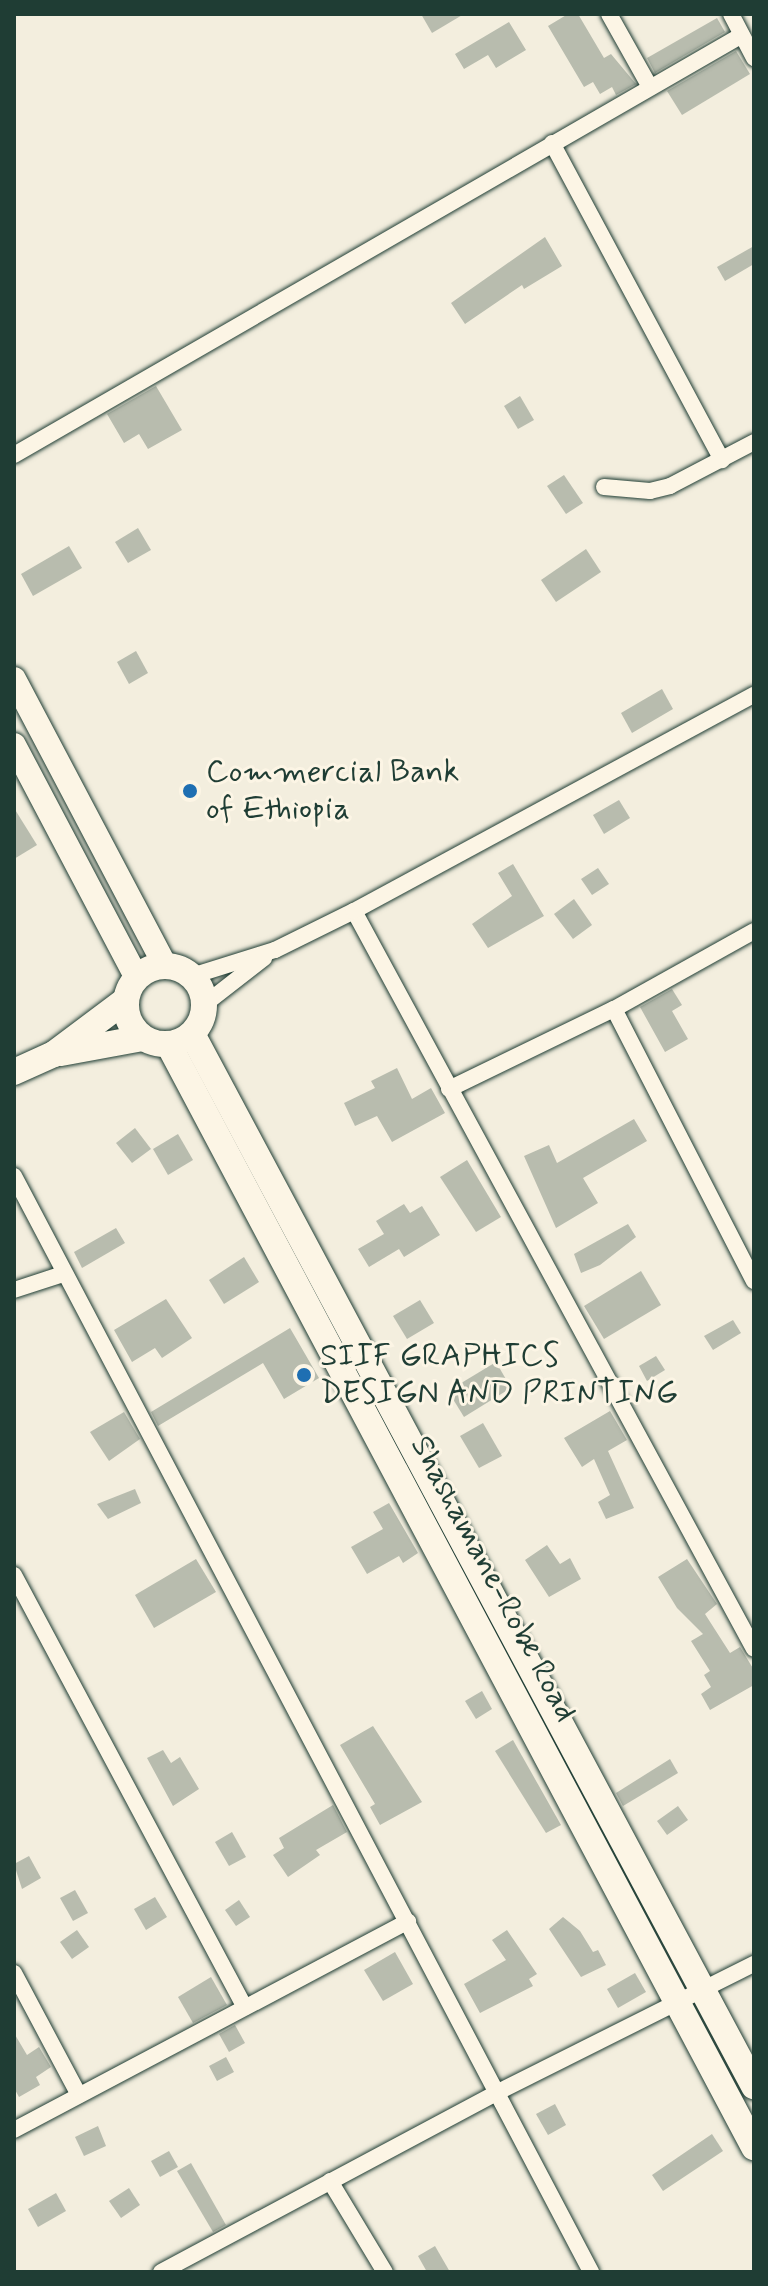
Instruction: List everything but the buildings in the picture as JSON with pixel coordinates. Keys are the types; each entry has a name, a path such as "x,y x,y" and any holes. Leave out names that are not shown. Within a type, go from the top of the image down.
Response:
{"main road":[{"path":"14,679 165,966 192,976 205,1004 168,1039 54,1054"},
{"path":"14,745 132,989"},
{"path":"14,1072 54,1054 132,989 165,966"},
{"name":"Shashamane-Robe Road","path":"132,989 128,1018 168,1039 754,2086"},
{"name":"Shashamane-Robe Road","path":"168,1039 754,2147"}],"street":[{"path":"609,14 650,87"},
{"path":"731,14 754,58"},
{"path":"14,455 742,35"},
{"path":"552,143 722,460"},
{"path":"604,487 650,491 722,460 754,442"},
{"path":"192,976 275,950 354,911 754,695"},
{"path":"354,911 754,1649"},
{"path":"449,1089 614,1009 754,931"},
{"path":"205,1004 275,950"},
{"path":"614,1009 754,1281"},
{"path":"14,1176 63,1274 408,1921 494,2094 591,2272"},
{"path":"14,1290 63,1274"},
{"path":"14,1575 245,2007"},
{"path":"14,2130 408,1921"},
{"path":"161,2272 494,2094 702,1994 754,1964"},
{"path":"14,1973 79,2095"},
{"path":"330,2181 385,2272"}],"place":[{"name":"Commercial Bank of Ethiopia","path":"190,791"},
{"name":"SIIF GRAPHICS DESIGN AND PRINTING","path":"304,1375"}]}
